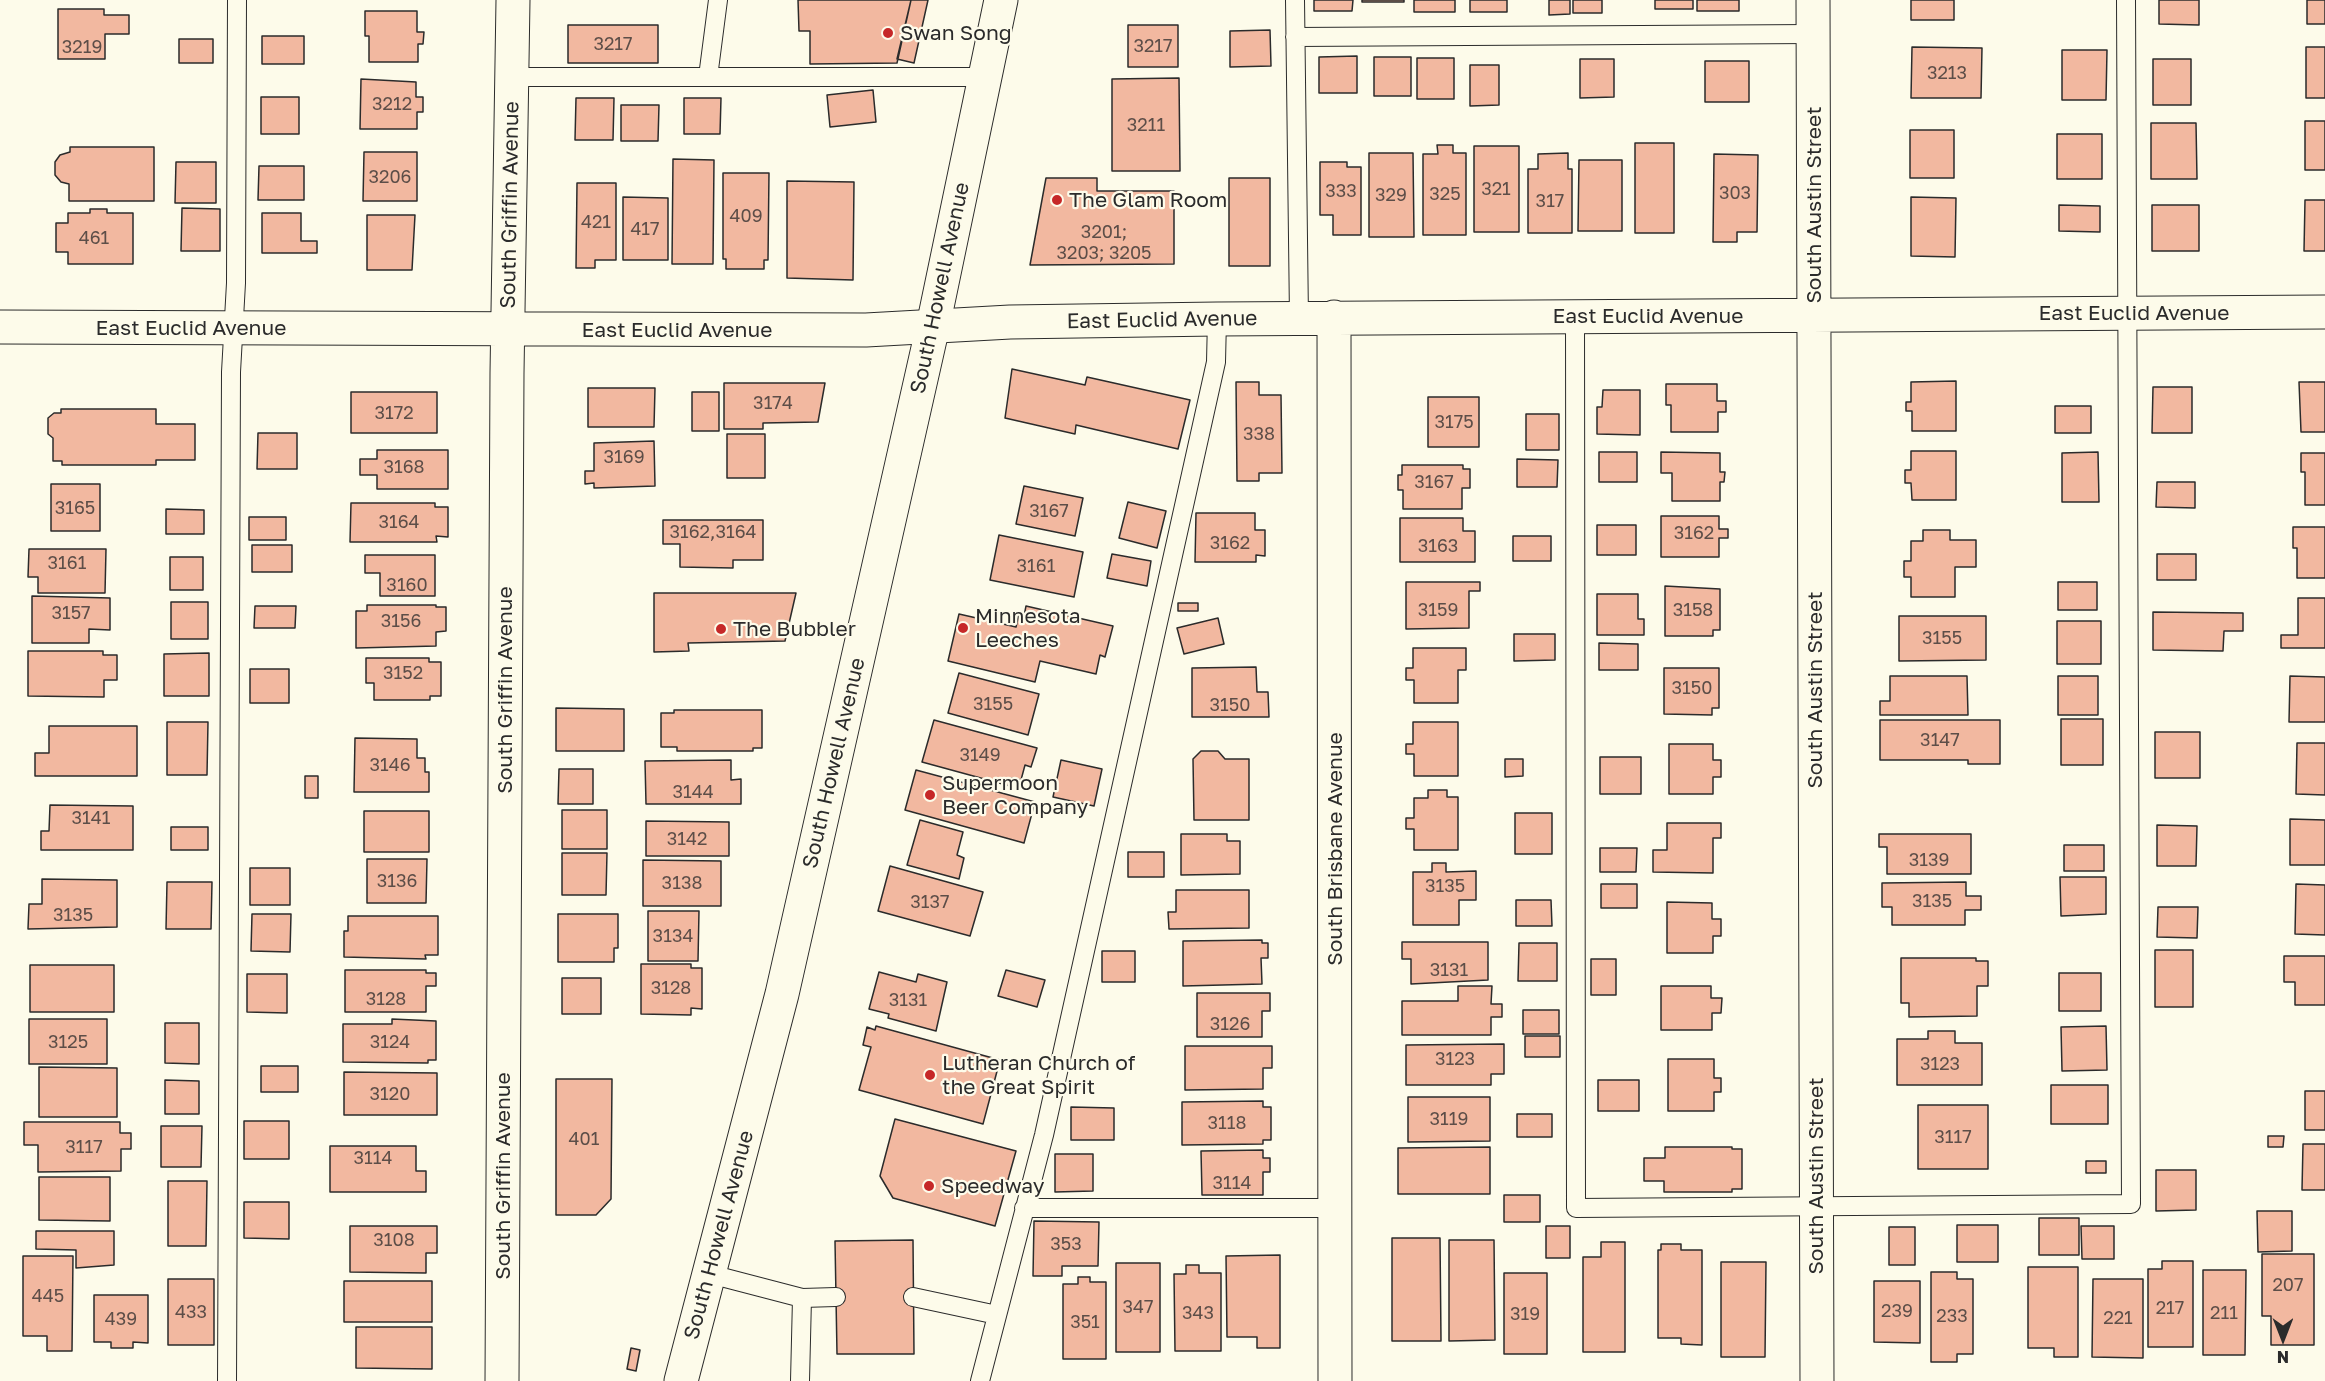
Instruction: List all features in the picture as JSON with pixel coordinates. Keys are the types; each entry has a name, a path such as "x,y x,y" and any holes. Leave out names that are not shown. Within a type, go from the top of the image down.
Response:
{"street":[{"name":"South Griffin Avenue","path":"502,1381 508,329 513,0"},
{"name":"South Howell Avenue","path":"681,1381 782,994 933,326 1001,0"},
{"name":"South Austin Street","path":"1813,0 1816,1381"},
{"name":"East Euclid Avenue","path":"0,327 866,330 933,326 1334,317 2325,312"},
{"name":"South Brisbane Avenue","path":"1334,317 1335,1381"}],"lane":[{"path":"226,1381 231,372 236,283 237,0"},
{"path":"708,77 718,0"},
{"path":"1295,0 1299,318"},
{"path":"1575,316 1576,1208 2131,1204 2126,0"},
{"path":"1295,37 1813,34"},
{"path":"512,77 985,77"},
{"path":"980,1381 1047,1123 1216,362 1216,319"},
{"path":"1024,1208 1335,1208"},
{"path":"710,1274 802,1298 836,1297"},
{"path":"914,1297 997,1315"},
{"path":"800,1381 802,1298"}],"building":[{"path":"798,0 911,0 897,63 810,64 810,31 799,31"},
{"path":"911,0 928,0 914,63 897,59"},
{"path":"1314,0 1353,0 1352,11 1314,11"},
{"path":"1362,0 1404,0 1404,2 1362,2"},
{"path":"1414,0 1455,0 1455,12 1414,12"},
{"path":"1470,0 1507,0 1507,12 1470,12"},
{"path":"1549,0 1570,0 1570,14 1549,15"},
{"path":"1573,0 1602,0 1602,13 1573,13"},
{"path":"1655,0 1693,0 1693,9 1655,9"},
{"path":"1697,0 1739,0 1739,11 1697,11"},
{"path":"1911,0 1954,0 1954,20 1911,20"},
{"path":"2159,0 2199,0 2199,25 2159,24"},
{"path":"2307,0 2325,0 2325,24 2307,24"},
{"path":"58,9 104,9 104,15 129,15 129,34 105,34 105,59 58,59"},
{"path":"365,11 417,11 417,32 424,32 423,44 418,44 418,62 369,62 369,36 365,36"},
{"path":"568,25 658,25 658,63 568,63"},
{"path":"1128,25 1178,25 1178,67 1128,67"},
{"path":"1270,30 1271,66 1230,67 1230,31"},
{"path":"262,36 304,36 304,64 262,64"},
{"path":"179,39 213,39 213,63 179,63"},
{"path":"1912,47 1982,48 1981,98 1911,98"},
{"path":"2306,47 2325,47 2325,98 2306,98"},
{"path":"2062,50 2107,50 2106,100 2062,100"},
{"path":"1357,56 1357,93 1319,93 1319,57"},
{"path":"1374,57 1411,57 1411,96 1374,96"},
{"path":"1417,58 1454,58 1454,99 1417,99"},
{"path":"1580,59 1614,59 1614,97 1580,98"},
{"path":"2153,59 2191,59 2191,105 2153,105"},
{"path":"1705,61 1749,61 1749,102 1705,102"},
{"path":"1470,65 1499,65 1499,105 1470,106"},
{"path":"1179,78 1180,171 1112,171 1112,79"},
{"path":"361,79 416,82 416,97 423,97 423,112 417,112 417,129 360,129"},
{"path":"873,90 876,122 830,127 827,95"},
{"path":"261,97 299,97 299,134 261,134"},
{"path":"576,98 614,98 613,140 575,140"},
{"path":"684,98 721,98 720,134 684,134"},
{"path":"621,105 659,105 658,141 621,141"},
{"path":"2305,121 2325,121 2325,170 2305,170"},
{"path":"2151,123 2196,123 2197,179 2151,179"},
{"path":"1910,130 1954,130 1954,178 1910,178"},
{"path":"2057,134 2102,134 2102,179 2057,179"},
{"path":"1635,143 1674,143 1674,233 1635,233"},
{"path":"1437,145 1453,145 1453,153 1466,153 1466,235 1423,235 1423,154 1438,154"},
{"path":"1474,146 1519,146 1519,232 1474,232"},
{"path":"70,147 154,147 154,201 69,201 69,184 61,182 55,175 55,162 60,155 70,152"},
{"path":"364,152 417,152 417,201 363,201"},
{"path":"1369,153 1413,153 1414,237 1369,237"},
{"path":"1568,153 1568,169 1572,169 1572,233 1528,233 1528,169 1538,169 1538,154"},
{"path":"1714,154 1758,155 1757,232 1737,232 1737,242 1713,242"},
{"path":"673,159 714,160 713,264 672,264"},
{"path":"1579,160 1622,160 1622,231 1578,231"},
{"path":"176,162 216,162 216,203 175,203"},
{"path":"1320,162 1347,162 1347,167 1361,167 1361,235 1333,235 1333,215 1320,215"},
{"path":"259,166 304,166 304,200 258,200"},
{"path":"723,173 769,173 768,260 764,260 764,269 726,269 726,259 723,259"},
{"path":"1046,178 1097,178 1097,191 1174,191 1174,264 1030,265"},
{"path":"1229,178 1270,178 1270,266 1229,266"},
{"path":"787,181 854,182 853,280 787,278"},
{"path":"577,183 616,183 616,260 595,260 595,268 576,268"},
{"path":"623,197 668,198 668,260 623,260"},
{"path":"1911,197 1956,198 1955,257 1911,256"},
{"path":"2305,200 2325,200 2325,251 2304,251"},
{"path":"2059,205 2100,206 2100,232 2059,231"},
{"path":"2152,205 2199,205 2199,251 2152,251"},
{"path":"182,208 220,209 220,251 181,251"},
{"path":"90,209 107,209 107,213 133,213 133,264 68,264 68,252 56,252 56,223 68,223 68,213 90,213"},
{"path":"262,213 301,213 301,241 317,241 317,253 262,253"},
{"path":"367,215 415,215 412,270 367,270"},
{"path":"1012,369 1085,385 1087,377 1190,400 1178,449 1076,425 1075,434 1005,418"},
{"path":"1956,381 1956,431 1912,431 1912,411 1906,411 1906,402 1911,402 1911,382"},
{"path":"1236,382 1259,382 1259,395 1281,395 1282,473 1259,473 1259,481 1237,481"},
{"path":"2299,382 2325,382 2325,432 2301,432"},
{"path":"724,383 825,383 818,422 763,423 763,429 724,429"},
{"path":"1666,384 1717,384 1717,401 1726,401 1726,412 1718,412 1718,432 1671,432 1671,405 1666,405"},
{"path":"2153,387 2192,387 2192,433 2152,433"},
{"path":"588,388 655,388 654,427 588,427"},
{"path":"1603,390 1640,390 1640,435 1597,434 1597,407 1602,407"},
{"path":"351,392 437,392 437,433 351,433"},
{"path":"692,392 719,392 719,431 692,431"},
{"path":"1428,397 1479,397 1479,447 1428,447"},
{"path":"2055,406 2091,406 2091,433 2055,433"},
{"path":"61,409 156,409 156,424 195,424 195,460 156,460 156,465 62,465 62,461 53,461 53,438 48,434 48,418 54,413 61,413"},
{"path":"1526,414 1559,414 1559,450 1526,450"},
{"path":"258,433 297,433 297,469 257,469"},
{"path":"727,434 765,434 765,478 727,478"},
{"path":"654,441 655,486 594,488 594,483 585,484 585,471 594,471 594,443"},
{"path":"377,450 448,450 448,489 377,489 377,475 360,475 360,459 377,459"},
{"path":"1911,451 1956,451 1956,500 1912,500 1911,483 1905,483 1905,470 1911,470"},
{"path":"1599,452 1637,452 1637,482 1599,482"},
{"path":"1661,452 1720,453 1720,472 1725,472 1724,482 1720,482 1720,501 1672,501 1672,473 1661,473"},
{"path":"2098,452 2099,502 2062,502 2062,453"},
{"path":"2301,453 2325,453 2325,505 2305,505 2305,472 2301,472"},
{"path":"1517,459 1558,460 1557,487 1517,487"},
{"path":"1402,465 1463,465 1463,469 1470,469 1470,488 1462,488 1462,509 1403,509 1403,490 1398,490 1398,475 1402,475"},
{"path":"2157,482 2195,482 2195,508 2156,507"},
{"path":"51,484 100,484 100,531 51,531"},
{"path":"1024,486 1083,498 1075,536 1016,524"},
{"path":"1128,502 1166,511 1157,548 1119,538"},
{"path":"351,503 435,503 435,507 448,507 448,537 436,536 437,542 350,542"},
{"path":"166,509 204,510 204,534 166,534"},
{"path":"1196,513 1255,513 1255,530 1265,530 1265,556 1256,555 1256,562 1195,562"},
{"path":"1661,516 1719,516 1719,529 1728,529 1728,538 1719,538 1719,557 1661,557"},
{"path":"249,517 286,517 286,540 249,540"},
{"path":"1400,518 1463,518 1463,531 1475,531 1475,562 1400,562"},
{"path":"663,520 763,520 763,560 733,560 733,568 680,567 680,544 663,544"},
{"path":"1597,525 1636,525 1636,555 1597,555"},
{"path":"2293,527 2325,527 2325,578 2297,578 2297,548 2293,548"},
{"path":"1923,530 1950,530 1950,540 1976,540 1976,567 1955,567 1955,597 1911,597 1911,577 1904,577 1904,561 1911,561 1911,541 1923,541"},
{"path":"999,535 1083,552 1074,597 990,580"},
{"path":"1513,536 1551,536 1551,561 1513,561"},
{"path":"252,545 292,545 292,572 252,572"},
{"path":"29,549 106,549 105,593 38,593 38,577 28,577"},
{"path":"1112,554 1151,561 1147,586 1107,578"},
{"path":"2157,554 2196,554 2196,580 2157,580"},
{"path":"365,555 435,555 435,596 380,596 380,573 365,573"},
{"path":"170,557 203,557 203,590 170,590"},
{"path":"1406,582 1480,582 1480,591 1469,591 1469,628 1406,629"},
{"path":"2058,582 2097,582 2097,610 2058,610"},
{"path":"1665,586 1720,589 1720,630 1713,630 1713,636 1665,636"},
{"name":"The Bubbler","path":"654,593 796,593 785,641 688,643 689,651 654,652"},
{"path":"1597,594 1638,594 1638,619 1644,619 1644,635 1597,635"},
{"path":"32,596 110,598 110,630 89,629 89,643 32,643"},
{"path":"2298,598 2325,598 2325,648 2281,648 2281,635 2298,635"},
{"path":"171,602 208,602 208,639 171,639"},
{"path":"1178,603 1198,603 1198,611 1178,611"},
{"path":"367,605 446,607 446,631 436,632 436,646 356,648 356,611 367,611"},
{"path":"255,606 296,606 295,628 254,628"},
{"path":"1026,606 1113,626 1105,657 1100,655 1096,674 1040,661 1035,682 948,661 959,614 1016,627 1019,614 1024,616"},
{"path":"2153,612 2243,613 2243,631 2224,631 2223,651 2153,650"},
{"path":"1899,616 1986,616 1986,660 1899,661"},
{"path":"1218,618 1224,644 1184,654 1177,628"},
{"path":"2057,621 2101,621 2101,664 2057,664"},
{"path":"1514,634 1555,634 1555,660 1514,661"},
{"path":"1599,643 1638,644 1638,670 1599,670"},
{"path":"1413,648 1466,648 1466,670 1458,670 1458,703 1414,703 1414,680 1406,680 1406,668 1413,668"},
{"path":"28,651 103,651 103,655 117,655 117,680 104,680 104,697 28,696"},
{"path":"209,653 209,696 164,696 164,654"},
{"path":"366,658 429,658 429,662 441,662 441,696 430,696 430,700 374,700 374,683 366,683"},
{"path":"1256,667 1257,692 1268,692 1269,717 1192,717 1192,668"},
{"path":"1664,668 1719,668 1719,708 1712,708 1712,715 1664,714"},
{"path":"250,669 289,669 289,703 250,703"},
{"path":"959,673 1039,694 1028,735 948,713"},
{"path":"1890,676 1967,676 1968,715 1880,715 1880,701 1890,701"},
{"path":"2058,676 2098,676 2098,715 2058,715"},
{"path":"2290,676 2325,677 2325,722 2289,722"},
{"path":"556,708 624,709 624,751 556,751"},
{"path":"674,710 762,710 762,748 753,748 753,751 677,751 677,747 661,747 661,713 674,713"},
{"path":"2061,719 2103,719 2103,765 2061,765"},
{"path":"934,720 1037,748 1031,767 1025,765 1021,780 1012,778 1010,786 922,762"},
{"path":"1880,720 2000,720 2000,764 1968,764 1968,760 1880,760"},
{"path":"167,722 208,722 207,775 167,775"},
{"path":"1413,722 1458,722 1458,776 1414,776 1414,754 1406,754 1406,744 1413,744"},
{"path":"49,726 137,726 137,776 35,776 35,753 49,753"},
{"path":"2155,732 2200,732 2200,778 2155,778"},
{"path":"355,738 417,739 417,758 425,758 425,772 429,772 429,792 354,792"},
{"path":"2297,743 2325,743 2325,795 2296,794"},
{"path":"1669,744 1713,744 1713,760 1721,760 1721,777 1713,777 1713,794 1669,794"},
{"path":"1201,751 1218,751 1225,759 1249,759 1249,820 1194,820 1193,759"},
{"path":"1600,757 1641,757 1641,794 1600,794"},
{"path":"1505,759 1523,759 1523,776 1505,777"},
{"path":"731,760 731,780 741,779 741,804 646,804 645,761"},
{"path":"1061,760 1102,769 1094,806 1053,797"},
{"path":"559,769 593,769 593,804 558,804"},
{"path":"916,770 1035,802 1024,843 905,810"},
{"path":"305,776 318,776 318,798 305,798"},
{"path":"1428,790 1447,790 1447,797 1458,797 1458,850 1414,850 1414,829 1406,829 1406,818 1414,818 1414,798 1428,798"},
{"path":"50,805 133,806 133,850 41,850 41,831 49,831"},
{"path":"562,810 607,810 607,849 562,849"},
{"path":"364,811 429,811 429,852 364,852"},
{"path":"1515,813 1552,813 1552,854 1515,854"},
{"path":"2290,819 2325,820 2325,865 2290,865"},
{"path":"920,820 963,832 957,855 964,858 959,879 907,865"},
{"path":"646,821 729,822 729,856 646,856"},
{"path":"1667,823 1721,823 1721,838 1713,838 1713,873 1653,872 1653,850 1667,850"},
{"path":"2157,825 2197,826 2196,866 2157,866"},
{"path":"171,827 208,827 208,850 171,850"},
{"path":"1181,834 1227,834 1227,841 1240,841 1240,874 1181,875"},
{"path":"1879,834 1971,834 1971,874 1887,874 1887,847 1879,847"},
{"path":"2064,845 2104,845 2104,871 2064,871"},
{"path":"1600,848 1637,848 1636,872 1600,872"},
{"path":"1128,852 1164,852 1164,877 1128,877"},
{"path":"562,853 607,853 606,895 562,895"},
{"path":"367,859 427,859 426,903 367,903"},
{"path":"643,860 721,861 721,906 643,906"},
{"path":"1432,863 1446,863 1446,872 1476,871 1476,900 1459,900 1459,925 1413,925 1413,872 1432,872"},
{"path":"890,866 983,892 970,936 878,911"},
{"path":"250,868 290,868 290,905 250,905"},
{"path":"2060,877 2106,877 2106,914 2061,916"},
{"path":"42,879 117,880 117,927 28,929 29,904 42,904"},
{"path":"167,882 212,882 211,929 166,929"},
{"path":"1966,882 1966,896 1981,896 1981,910 1965,910 1965,925 1892,925 1892,907 1882,907 1882,883"},
{"path":"1601,884 1637,884 1637,908 1601,908"},
{"path":"2296,884 2325,885 2325,935 2295,934"},
{"path":"1176,890 1249,890 1249,928 1169,929 1168,912 1176,912"},
{"path":"1516,900 1551,900 1552,926 1516,926"},
{"path":"1667,902 1712,903 1712,919 1721,919 1721,936 1713,936 1713,953 1667,953"},
{"path":"2158,907 2198,907 2197,938 2157,937"},
{"path":"648,911 699,911 698,961 648,961"},
{"path":"252,914 291,914 290,952 251,951"},
{"path":"558,914 618,914 618,948 614,948 614,962 558,962"},
{"path":"348,916 438,916 438,955 425,955 426,959 344,957 344,931 348,931"},
{"path":"1262,940 1262,943 1268,943 1268,958 1261,958 1262,984 1183,986 1183,941"},
{"path":"1402,942 1488,942 1488,980 1411,984 1411,959 1402,959"},
{"path":"1519,943 1557,943 1557,981 1518,981"},
{"path":"2155,950 2193,950 2193,1007 2155,1007"},
{"path":"1102,951 1135,951 1135,982 1102,982"},
{"path":"2284,956 2325,956 2325,1005 2295,1005 2295,982 2284,982"},
{"path":"1901,958 1976,958 1976,961 1988,961 1988,986 1977,986 1977,1016 1909,1017 1909,1003 1901,1003"},
{"path":"1591,959 1616,959 1616,995 1591,995"},
{"path":"641,964 691,964 691,968 702,968 702,1009 691,1008 691,1015 641,1014"},
{"path":"30,965 114,965 114,1012 30,1012"},
{"path":"345,970 426,970 426,973 436,973 436,986 426,986 426,1012 345,1012"},
{"path":"1006,970 1045,980 1037,1007 998,996"},
{"path":"879,972 916,982 918,974 947,982 936,1031 888,1018 889,1014 869,1009"},
{"path":"2059,973 2101,973 2101,1011 2059,1011"},
{"path":"247,974 287,974 287,1013 247,1012"},
{"path":"562,978 601,978 601,1014 562,1014"},
{"path":"1458,986 1492,986 1491,1004 1502,1004 1502,1017 1491,1017 1491,1035 1402,1035 1402,1001 1458,1001"},
{"path":"1661,986 1711,986 1711,998 1722,998 1721,1013 1712,1013 1712,1030 1661,1030"},
{"path":"1197,993 1270,993 1270,1011 1262,1011 1262,1037 1197,1037"},
{"path":"1523,1010 1559,1010 1559,1034 1523,1034"},
{"path":"29,1019 107,1019 107,1064 29,1064"},
{"path":"392,1019 436,1021 436,1060 428,1060 428,1063 343,1062 343,1024 392,1024"},
{"path":"165,1023 199,1023 199,1064 165,1063"},
{"name":"Lutheran Church of the Great Spirit","path":"876,1026 1000,1060 983,1124 859,1090 871,1047 863,1045 867,1027 875,1030"},
{"path":"2106,1026 2107,1070 2062,1071 2061,1027"},
{"path":"1928,1031 1955,1031 1955,1043 1982,1043 1982,1085 1897,1085 1897,1039 1928,1039"},
{"path":"1525,1036 1560,1036 1560,1057 1525,1057"},
{"path":"1504,1044 1504,1074 1491,1074 1491,1085 1406,1085 1406,1045"},
{"path":"1185,1046 1272,1046 1272,1068 1263,1068 1263,1089 1185,1090"},
{"path":"1668,1059 1714,1059 1714,1078 1721,1078 1721,1092 1714,1092 1714,1111 1668,1111"},
{"path":"261,1066 298,1066 298,1092 261,1092"},
{"path":"39,1067 117,1068 117,1117 39,1117"},
{"path":"344,1072 437,1073 437,1115 344,1115"},
{"path":"556,1079 612,1079 611,1199 596,1215 556,1215"},
{"path":"165,1080 199,1081 199,1114 165,1114"},
{"path":"1598,1080 1639,1080 1639,1111 1598,1111"},
{"path":"2051,1085 2108,1085 2108,1124 2051,1124"},
{"path":"2305,1091 2325,1091 2325,1130 2305,1130"},
{"path":"1408,1097 1490,1097 1490,1141 1408,1142"},
{"path":"1263,1101 1263,1107 1271,1107 1271,1140 1263,1140 1263,1144 1182,1145 1182,1102"},
{"path":"1918,1105 1988,1105 1988,1169 1918,1169"},
{"path":"1071,1107 1114,1108 1114,1140 1071,1140"},
{"path":"1517,1114 1552,1114 1552,1137 1517,1137"},
{"path":"895,1119 1016,1151 995,1226 893,1198 880,1176"},
{"path":"244,1121 289,1121 289,1159 244,1159"},
{"path":"24,1122 120,1122 120,1133 131,1133 131,1149 121,1149 121,1171 38,1172 38,1145 24,1145"},
{"path":"161,1126 202,1126 201,1167 161,1167"},
{"path":"2268,1136 2284,1136 2283,1147 2268,1147"},
{"path":"2303,1144 2325,1144 2325,1190 2302,1190"},
{"path":"330,1146 416,1146 416,1171 426,1171 426,1192 330,1192"},
{"path":"1490,1147 1490,1194 1398,1194 1398,1148"},
{"path":"1665,1147 1742,1149 1742,1189 1732,1189 1732,1192 1664,1192 1664,1181 1644,1181 1644,1158 1665,1158"},
{"path":"1263,1150 1263,1158 1270,1158 1270,1172 1263,1172 1263,1195 1202,1195 1201,1151"},
{"path":"1055,1154 1093,1154 1093,1191 1055,1192"},
{"path":"2086,1161 2106,1161 2106,1173 2086,1173"},
{"path":"2156,1170 2196,1170 2196,1210 2156,1211"},
{"path":"39,1177 110,1177 110,1221 39,1220"},
{"path":"168,1181 207,1181 206,1246 168,1246"},
{"path":"1504,1195 1540,1195 1540,1222 1504,1222"},
{"path":"244,1202 289,1202 289,1239 244,1238"},
{"path":"2257,1211 2292,1211 2292,1251 2258,1252"},
{"path":"2039,1218 2079,1218 2079,1255 2039,1255"},
{"path":"1034,1221 1099,1222 1098,1266 1062,1266 1062,1276 1033,1276"},
{"path":"1957,1225 1998,1225 1998,1262 1957,1262"},
{"path":"350,1226 437,1226 437,1253 426,1253 426,1273 350,1272"},
{"path":"1546,1226 1570,1226 1570,1258 1546,1258"},
{"path":"2081,1226 2114,1226 2114,1259 2082,1259"},
{"path":"1889,1227 1915,1227 1915,1265 1889,1265"},
{"path":"36,1231 114,1231 114,1265 76,1268 76,1250 36,1249"},
{"path":"1392,1238 1440,1238 1441,1341 1392,1341"},
{"path":"913,1240 914,1354 837,1354 835,1241"},
{"path":"1449,1240 1494,1240 1495,1340 1449,1341"},
{"path":"1601,1242 1625,1242 1625,1352 1583,1352 1583,1257 1601,1257"},
{"path":"1661,1244 1681,1244 1681,1250 1702,1250 1702,1345 1681,1344 1681,1338 1658,1338 1658,1250 1661,1250"},
{"path":"2262,1254 2314,1254 2314,1345 2271,1345 2271,1316 2262,1316"},
{"path":"1280,1255 1280,1348 1257,1348 1257,1337 1227,1337 1226,1256"},
{"path":"23,1256 73,1256 72,1351 47,1351 47,1336 23,1336"},
{"path":"2162,1261 2193,1261 2193,1347 2148,1347 2148,1269 2162,1269"},
{"path":"1721,1262 1766,1262 1765,1357 1721,1357"},
{"path":"1116,1263 1160,1263 1160,1352 1116,1352"},
{"path":"1186,1265 1199,1265 1199,1273 1221,1273 1221,1351 1175,1351 1174,1274 1186,1274"},
{"path":"2028,1267 2078,1267 2078,1357 2054,1357 2054,1348 2028,1348"},
{"path":"2203,1270 2246,1270 2245,1355 2203,1355"},
{"path":"1931,1272 1957,1272 1957,1279 1973,1279 1973,1354 1957,1354 1957,1362 1931,1362"},
{"path":"1504,1273 1547,1273 1547,1354 1504,1354"},
{"path":"1078,1277 1090,1277 1090,1282 1106,1282 1106,1359 1063,1359 1063,1284 1078,1284"},
{"path":"168,1279 214,1279 214,1345 168,1345"},
{"path":"2093,1279 2143,1279 2143,1358 2092,1357"},
{"path":"344,1281 432,1281 432,1322 344,1322"},
{"path":"1874,1281 1920,1281 1920,1343 1874,1342"},
{"path":"94,1295 148,1295 148,1343 133,1342 133,1348 111,1348 111,1342 94,1342"},
{"path":"356,1327 432,1327 432,1369 356,1368"},
{"path":"631,1348 640,1350 636,1371 627,1369"}],"place":[{"name":"Swan Song","path":"888,33"},
{"name":"The Glam Room","path":"1057,200"},
{"name":"Minnesota Leeches","path":"963,628"},
{"name":"The Bubbler","path":"721,629"},
{"name":"Supermoon Beer Company","path":"930,795"},
{"name":"Lutheran Church of the Great Spirit","path":"930,1075"},
{"name":"Speedway","path":"929,1186"}]}
